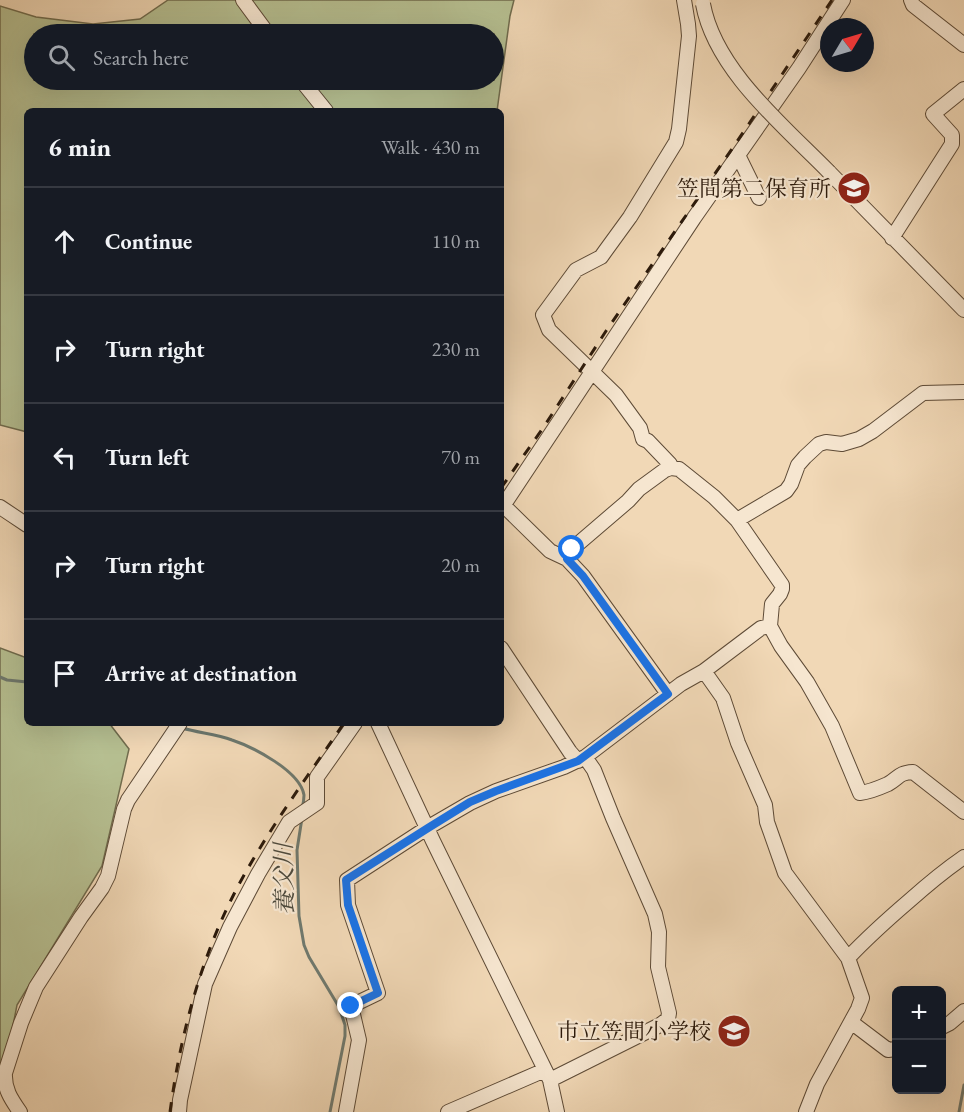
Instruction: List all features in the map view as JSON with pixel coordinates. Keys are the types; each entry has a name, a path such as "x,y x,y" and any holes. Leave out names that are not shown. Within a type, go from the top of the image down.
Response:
{"street":[{"path":"243,0 261,24"},
{"path":"671,468 670,464 644,439 640,428 616,395 549,330 543,315 576,270 601,257 630,217 676,142 689,36 684,0"},
{"path":"504,503 843,0"},
{"path":"911,0 913,5 964,45"},
{"path":"702,2 712,31 734,71 753,94 964,310"},
{"path":"892,237 952,144 952,135 933,114 964,89"},
{"path":"309,90 324,108"},
{"path":"738,155 759,198"},
{"path":"738,520 786,491 798,465 819,444 826,442 842,444 859,440 923,393 964,392"},
{"path":"567,559 572,549 639,489 665,470 679,469 714,496 738,520 782,585 780,594 772,604 770,626 781,646 807,682 832,726 860,793 869,792 888,783 903,772 913,772 964,812"},
{"path":"0,507 24,523"},
{"path":"504,508 550,551 567,559 583,576 668,694"},
{"path":"346,1112 359,1041 351,1006 378,993 348,905 346,880 470,802 582,759 681,684 704,671 761,628 770,626"},
{"path":"448,1112 548,1075 660,1025 668,1019 669,1013 658,967 659,932 655,914 594,771 582,759 570,752 504,653"},
{"path":"704,671 723,698 738,743 765,805 766,822 785,873 848,958 862,998 806,1112"},
{"path":"179,1112 205,984 230,927 258,874 290,822 317,803 317,777 353,726"},
{"path":"379,726 548,1075 557,1112"},
{"path":"20,1112 5,1087 5,1073 21,1023 36,987 108,876 128,800 177,728"},
{"path":"848,958 946,869 964,857"},
{"path":"946,1025 964,1011"},
{"path":"851,1022 888,1050 892,1050"}],"green space":[{"path":"168,0 514,0 504,60 504,24 93,24 140,19"},
{"path":"0,6 36,17 93,24 24,24 24,90 500,90 497,108 24,108 24,431 0,425"},
{"path":"0,648 24,657 24,726 111,726 129,749 102,866 17,1005 0,1092"}],"waterway":[{"name":"養父川","path":"0,677 24,682"},
{"name":"養父川","path":"182,728 232,740 274,761 294,777 301,786 304,795 302,809"},
{"name":"養父川","path":"302,818 297,850 299,916 304,945 339,1007 345,1025 345,1036 330,1112"},
{"path":"959,1112 964,1085"}],"railway":[{"path":"504,484 832,0"},
{"path":"170,1112 187,1021 216,933 243,877 267,837 342,726"}],"place":[{"name":"笠間第二保育所","path":"854,188"},
{"name":"市立笠間小学校","path":"734,1031"}],"route":[{"path":"351,1006 378,993 348,905 346,880 470,802 585,757 668,694 583,576 567,559 572,549"}]}
